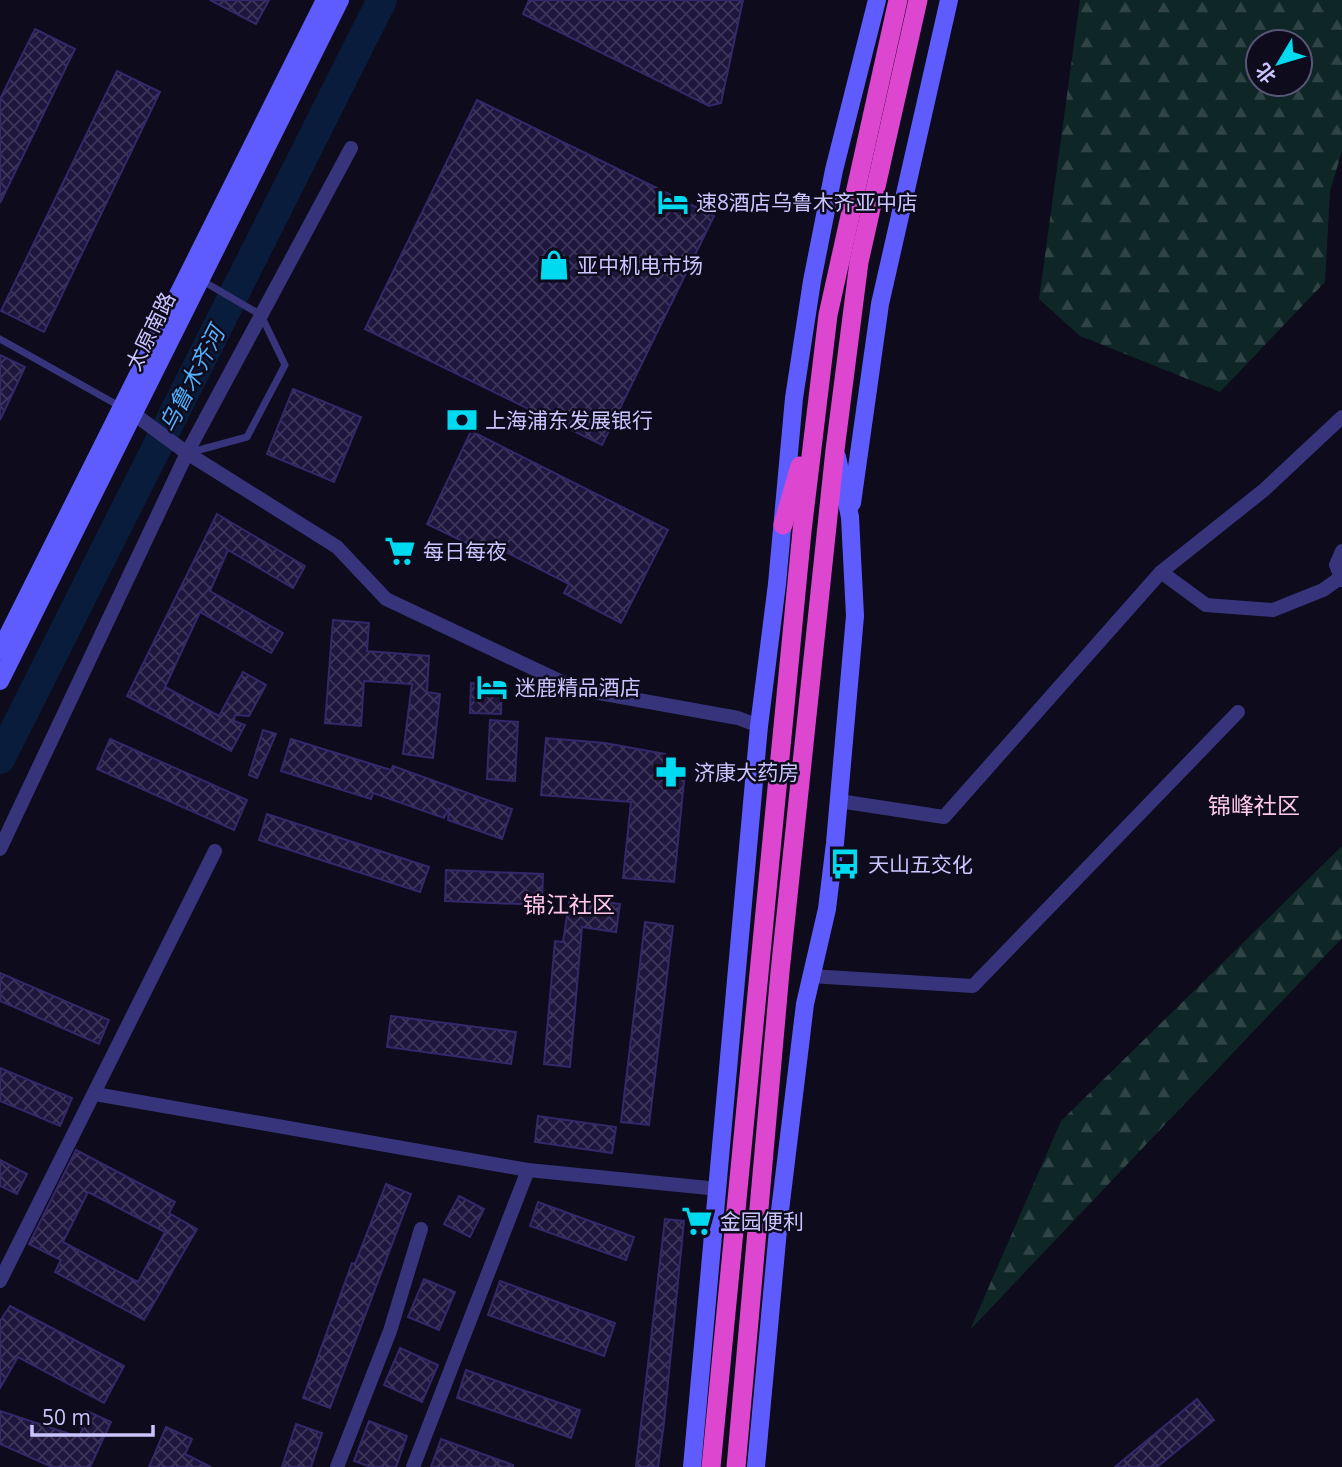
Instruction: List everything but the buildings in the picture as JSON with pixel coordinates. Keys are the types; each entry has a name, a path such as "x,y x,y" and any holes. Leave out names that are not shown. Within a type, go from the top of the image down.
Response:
{"highway":[{"path":"712,1467 756,990 828,315 858,168 898,0"},
{"path":"736,1467 780,972 835,450 859,262 918,0"},
{"path":"783,525 816,414"}],"main road":[{"path":"0,651 127,411 325,0"},
{"name":"太原南路","path":"0,681 127,411 200,280 340,0"},
{"path":"692,1467 760,726 783,525 794,398 812,281 834,170 877,0"},
{"path":"850,517 880,304 949,0"},
{"path":"756,1467 779,1219 810,976 827,909 855,616 850,517 835,450"}],"street":[{"path":"0,849 184,450 351,148"},
{"path":"127,411 337,547 386,599 577,689 738,718 760,726"},
{"path":"839,801 944,817 1161,572 1264,490 1342,417"},
{"path":"1161,572 1206,605 1273,610 1323,590 1341,579 1336,565 1342,551"},
{"path":"810,976 972,986 1238,712"},
{"path":"0,1281 215,851"},
{"path":"95,1094 528,1170 719,1189"},
{"path":"413,1467 528,1170"},
{"path":"337,1467 390,1331 421,1228"}],"lane":[{"path":"184,450 247,437 285,365 261,315 200,280"},
{"path":"0,340 127,411"}],"green space":[{"path":"1080,0 1342,0 1342,151 1330,191 1325,282 1220,392 1080,336 1039,299"},
{"path":"1342,846 1342,938 970,1330 1061,1121"}],"waterway":[{"name":"乌鲁木齐河","path":"0,759 382,0"}],"place":[{"name":"速8酒店乌鲁木齐亚中店","path":"673,202"},
{"name":"亚中机电市场","path":"554,265"},
{"name":"上海浦东发展银行","path":"462,420"},
{"name":"每日每夜","path":"400,551"},
{"name":"迷鹿精品酒店","path":"492,687"},
{"name":"济康大药房","path":"671,772"},
{"name":"天山五交化","path":"845,864"},
{"name":"金园便利","path":"697,1221"}],"district":[{"name":"锦峰社区","path":"1254,805"},
{"name":"锦江社区","path":"569,904"}]}
